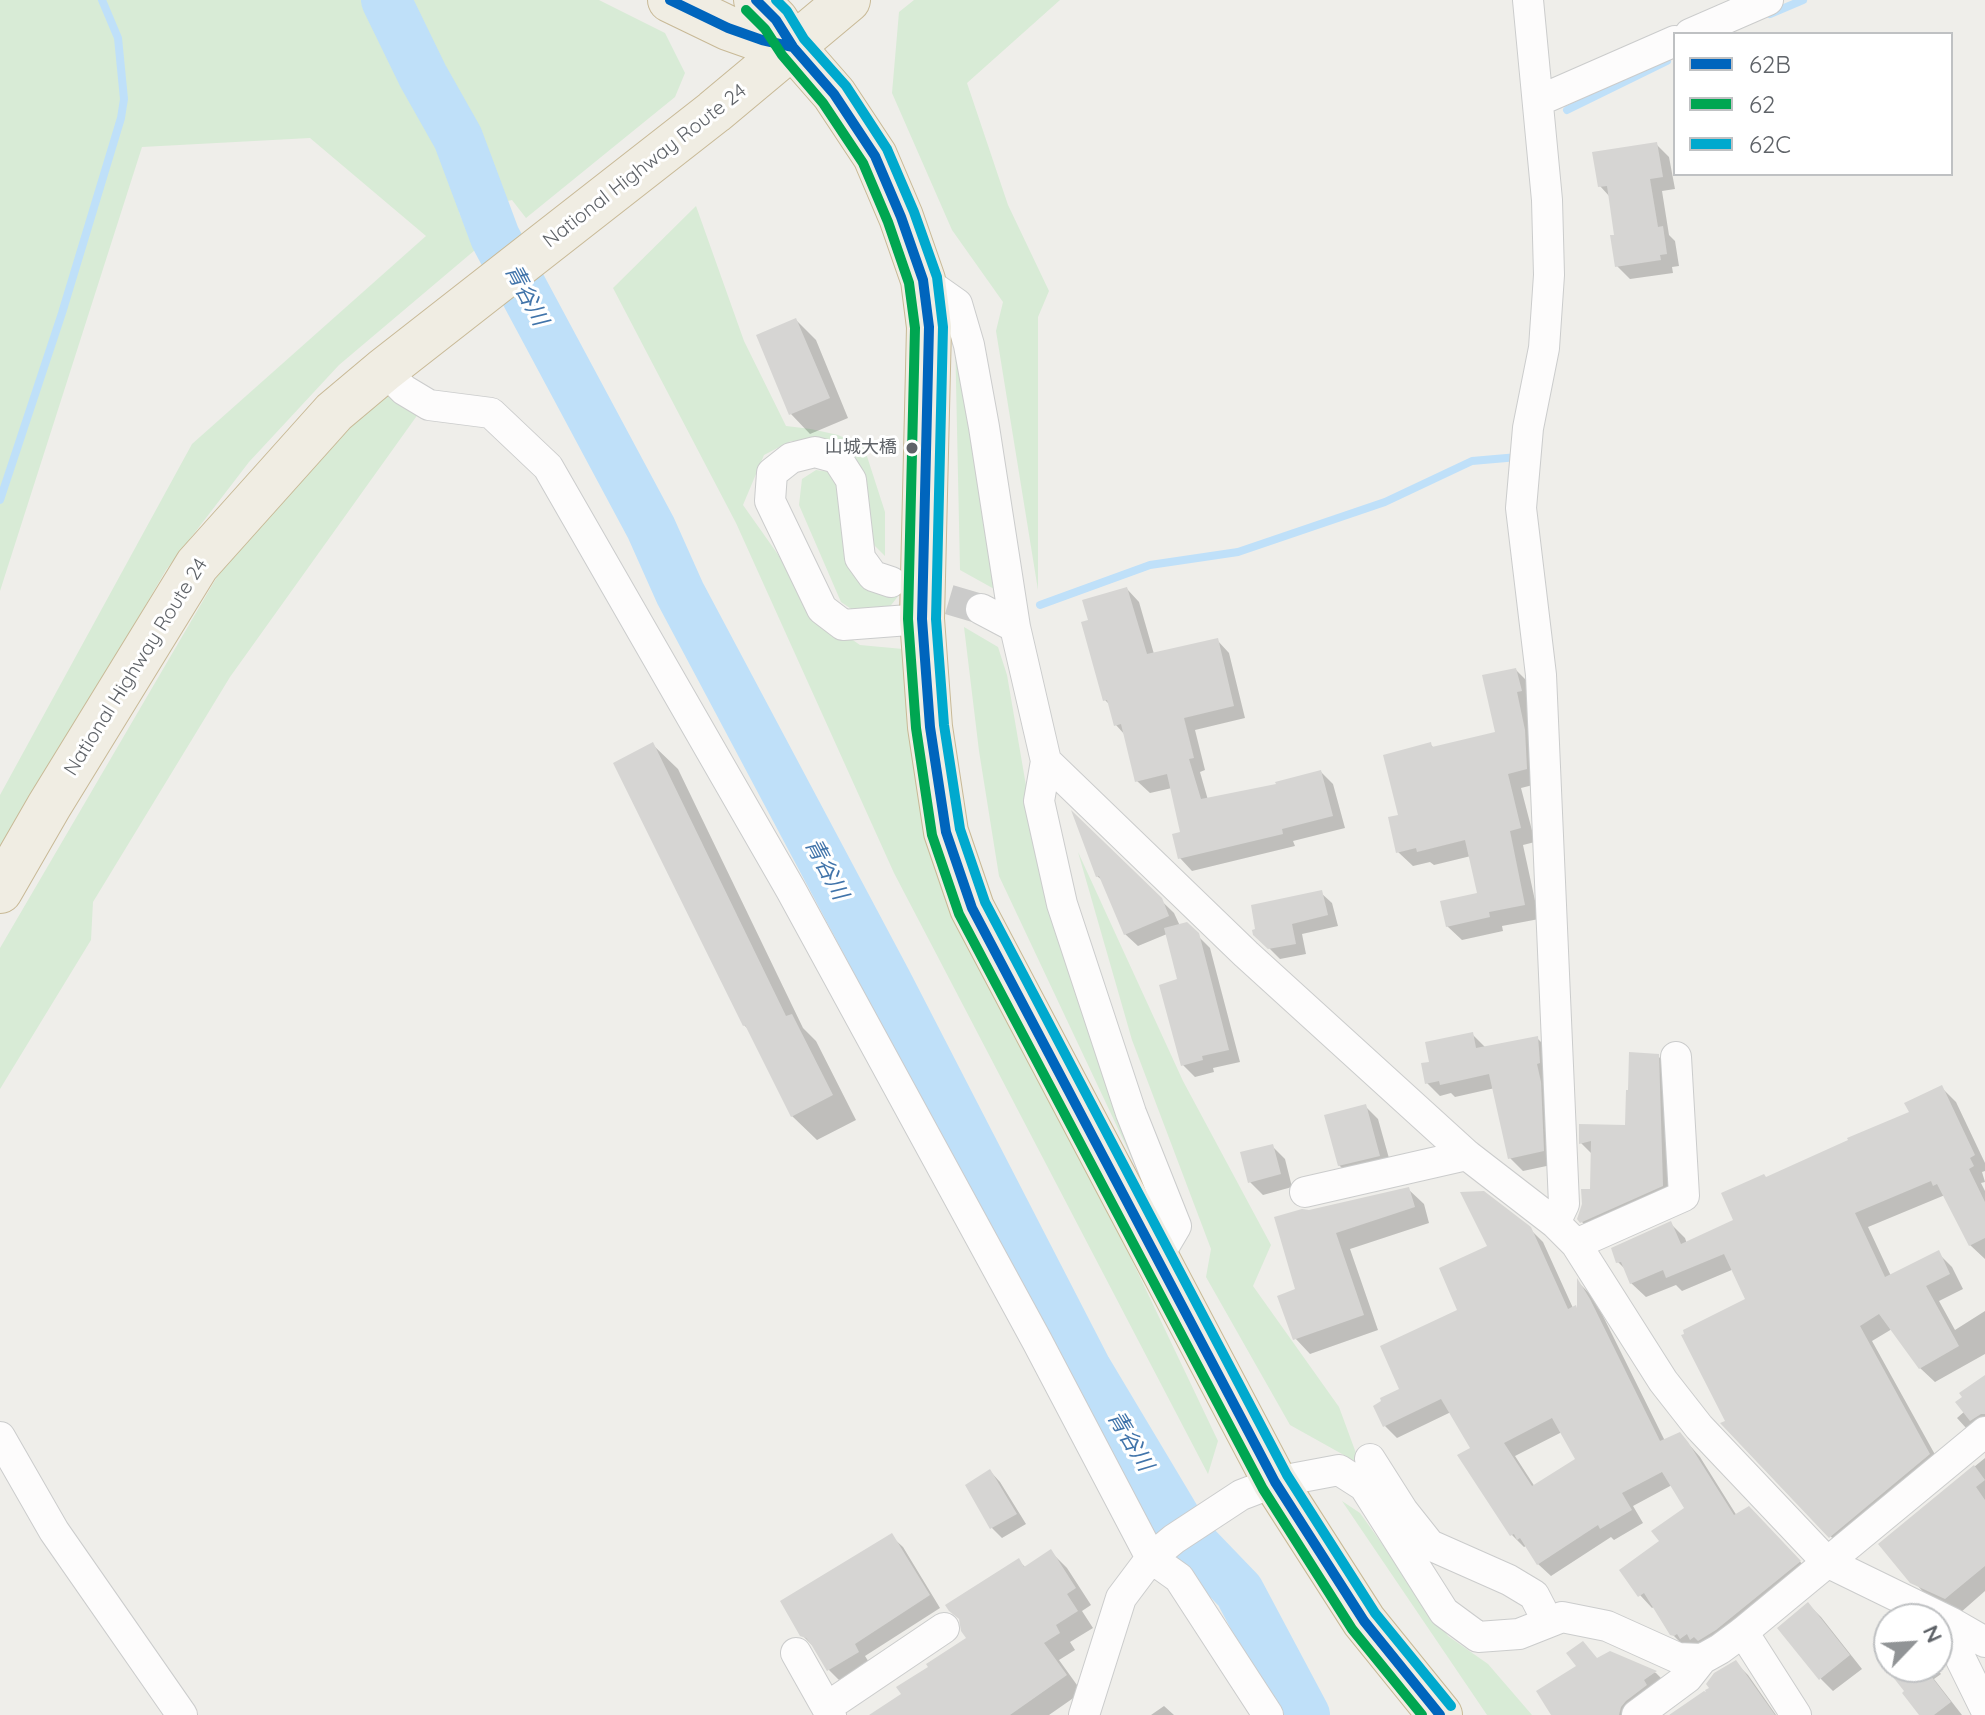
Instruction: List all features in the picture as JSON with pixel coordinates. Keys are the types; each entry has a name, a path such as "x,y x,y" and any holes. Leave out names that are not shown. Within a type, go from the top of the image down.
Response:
{"highway":[{"path":"670,0 742,14 762,40 793,47 834,94 875,156 923,280 929,327 922,619 930,727 946,832 972,908 1160,1263 1258,1488 1440,1715"},
{"name":"National Highway Route 24","path":"0,891 197,565 334,412 848,0"}],"street":[{"path":"1528,0 1547,200 1549,275 1544,348 1528,428 1521,508 1541,675 1566,1234"},
{"path":"1695,32 1768,0"},
{"path":"1538,101 1673,42"},
{"path":"923,280 957,304 969,345 1015,627 1046,761 1039,801 1062,904 1131,1113 1176,1226 1163,1248 1160,1263"},
{"path":"384,370 404,390 429,405 491,413 548,467 791,890 1037,1341 1179,1578 1268,1715"},
{"path":"891,582 873,576 860,558 851,480 837,458 815,452 791,458 772,473 770,501 822,609 843,625 922,619"},
{"path":"981,609 1015,627"},
{"path":"1046,761 1246,954 1467,1155 1566,1234 1663,1381 1699,1427 1827,1562 1911,1603"},
{"path":"1566,1234 1684,1196 1676,1057"},
{"path":"1305,1192 1467,1155"},
{"path":"1637,1715 1687,1678 1702,1659 1743,1632 1985,1432"},
{"path":"0,1437 54,1531 182,1715"},
{"path":"1370,1459 1403,1511 1430,1545 1509,1580 1534,1595 1548,1622"},
{"path":"1084,1715 1121,1598 1162,1549 1258,1488 1339,1470 1364,1486 1444,1612 1478,1637 1519,1634 1562,1617 1607,1626 1678,1658 1702,1659"},
{"path":"1953,1624 1985,1642"},
{"path":"796,1653 829,1711 944,1628"},
{"path":"1743,1632 1796,1715"},
{"path":"1953,1643 1985,1708"}],"green space":[{"path":"0,0 599,0 665,33 685,73 675,97 526,218 512,200 459,212 475,250 339,365 249,462 166,570 0,856 0,795 192,444 426,236 310,138 142,147 0,591"},
{"path":"914,0 1060,0 967,83 1008,205 1049,291 1038,317 1038,590 996,331 1003,302 952,230 892,93 899,12"},
{"path":"696,206 744,341 786,426 838,435 864,447 885,512 885,556 870,541 823,441 791,441 764,455 743,505 825,621 860,645 903,649 1040,1067 1218,1441 1208,1474 894,873 736,523 613,288"},
{"path":"955,335 996,590 960,570"},
{"path":"386,385 421,410 230,677 93,902 91,940 0,1089 0,948 221,570"},
{"path":"816,470 837,473 862,570 899,595 888,609 863,617 841,602 799,505 802,479"},
{"path":"964,627 998,647 1007,675 1046,902 1146,1188 999,876 979,751"},
{"path":"1078,852 1183,1081 1271,1245 1253,1286 1339,1407 1360,1464 1290,1425 1206,1277 1211,1249 1132,1040"},
{"path":"1342,1501 1360,1513 1448,1636 1488,1664 1532,1715 1487,1715"}],"building":[{"path":"1657,142 1663,177 1650,179 1658,227 1663,226 1667,254 1660,255 1661,260 1615,267 1607,186 1598,187 1592,152"},
{"path":"796,318 830,398 789,415 756,335"},
{"path":"1127,587 1147,654 1218,638 1234,706 1184,718 1194,758 1189,759 1201,799 1276,784 1321,770 1333,816 1282,829 1283,834 1178,859 1172,834 1180,832 1167,774 1135,782 1121,724 1114,726 1107,700 1103,701 1081,622 1088,620 1082,600"},
{"path":"1516,668 1522,691 1517,692 1525,730 1527,769 1508,774 1521,828 1510,831 1525,905 1489,912 1490,917 1446,927 1440,901 1477,893 1465,840 1417,852 1416,848 1396,853 1388,817 1398,815 1383,755 1431,742 1432,747 1495,732 1482,675"},
{"path":"653,742 786,1016 792,1014 833,1095 791,1117 613,763"},
{"path":"1071,810 1162,898 1169,916 1124,935 1099,876 1096,877"},
{"path":"1322,890 1328,915 1292,924 1296,944 1268,949 1253,935 1251,905"},
{"path":"1187,922 1199,933 1229,1050 1202,1056 1203,1060 1181,1066 1159,985 1177,979 1164,928"},
{"path":"1473,1032 1476,1048 1538,1036 1540,1063 1537,1064 1541,1082 1544,1151 1508,1159 1489,1074 1440,1085 1439,1081 1425,1084 1421,1063 1429,1062 1425,1042"},
{"path":"1629,1052 1659,1054 1663,1186 1580,1223 1577,1219 1582,1204 1581,1189 1590,1189 1591,1141 1579,1144 1579,1124 1625,1125"},
{"path":"1942,1085 1975,1155 1970,1158 1974,1166 1969,1169 1985,1202 1985,1238 1969,1246 1937,1184 1933,1186 1931,1181 1855,1213 1885,1277 1939,1250 1950,1274 1926,1286 1959,1346 1919,1369 1879,1314 1860,1326 1930,1454 1829,1538 1720,1423 1725,1421 1681,1335 1684,1334 1683,1330 1745,1299 1724,1254 1666,1278 1663,1270 1630,1284 1621,1262 1616,1263 1611,1248 1671,1221 1681,1244 1733,1220 1721,1193 1764,1174 1766,1177 1909,1112 1904,1103"},
{"path":"1366,1104 1380,1156 1338,1166 1324,1115"},
{"path":"1273,1144 1281,1174 1248,1183 1240,1152"},
{"path":"1409,1187 1415,1207 1336,1233 1364,1315 1293,1340 1277,1296 1295,1289 1274,1217"},
{"path":"1484,1191 1531,1227 1568,1309 1576,1305 1577,1308 1577,1278 1590,1299 1660,1441 1680,1432 1734,1515 1749,1506 1801,1561 1698,1641 1694,1637 1690,1640 1687,1634 1680,1639 1677,1634 1670,1635 1644,1593 1638,1597 1619,1570 1659,1541 1651,1531 1684,1508 1662,1472 1622,1493 1632,1510 1600,1529 1598,1525 1537,1565 1520,1538 1517,1540 1514,1534 1510,1536 1457,1455 1470,1448 1441,1399 1383,1427 1373,1406 1381,1401 1380,1398 1399,1389 1380,1346 1457,1310 1439,1268 1487,1246 1460,1192","holes":["1552,1418 1575,1459 1532,1486 1504,1443"]},
{"path":"1985,1375 1985,1414 1970,1421 1955,1402 1962,1397 1959,1393"},
{"path":"1974,1465 1985,1480 1976,1487 1985,1500 1985,1566 1945,1599 1910,1583 1878,1544"},
{"path":"990,1469 1017,1514 990,1529 965,1485"},
{"path":"892,1533 930,1595 855,1644 859,1652 827,1671 811,1644 800,1636 780,1601"},
{"path":"1051,1549 1076,1588 1067,1594 1078,1611 1056,1625 1060,1633 1044,1643 1067,1675 1010,1715 869,1715 901,1694 896,1687 966,1638 959,1619 945,1605 1019,1558 1024,1567"},
{"path":"1808,1602 1850,1655 1819,1680 1777,1628"},
{"path":"1583,1641 1597,1658 1610,1651 1657,1671 1644,1680 1647,1685 1626,1701 1619,1715 1551,1715 1536,1691 1576,1666 1566,1653"},
{"path":"1736,1660 1775,1715 1669,1715 1706,1692 1709,1688 1706,1684 1714,1673"},
{"path":"1898,1683 1936,1683 1951,1702 1934,1715 1919,1715 1902,1693 1904,1691"}],"waterway":[{"path":"0,500 62,313 121,118 124,99 118,38 102,0"},
{"name":"青谷川","path":"386,0 458,138 495,237 651,528 680,593 887,982 1086,1368 1187,1537 1239,1591 1305,1715"},
{"path":"1770,14 1803,0"},
{"path":"1567,110 1667,61"},
{"path":"1040,605 1150,565 1238,552 1385,502 1472,461 1518,457"}],"tunnel":[{"path":"906,587 981,609"}],"transit line":[{"name":"62B","path":"670,0 728,28 793,47"},
{"name":"62B","path":"756,0 776,20 793,47 834,94 875,156 923,280 929,327 922,619 930,727 946,832 972,908 1275,1482 1364,1621 1440,1715"},
{"name":"62C","path":"776,0 787,11 804,39 846,86 887,149 937,277 943,327 936,619 944,725 960,829 985,902 1287,1475 1375,1613 1451,1706"},
{"name":"62","path":"746,10 765,29 782,55 823,103 863,163 909,283 915,328 908,619 916,728 932,835 959,914 1263,1489 1352,1629 1422,1715"}],"place":[{"name":"山城大橋","path":"912,448"}]}
